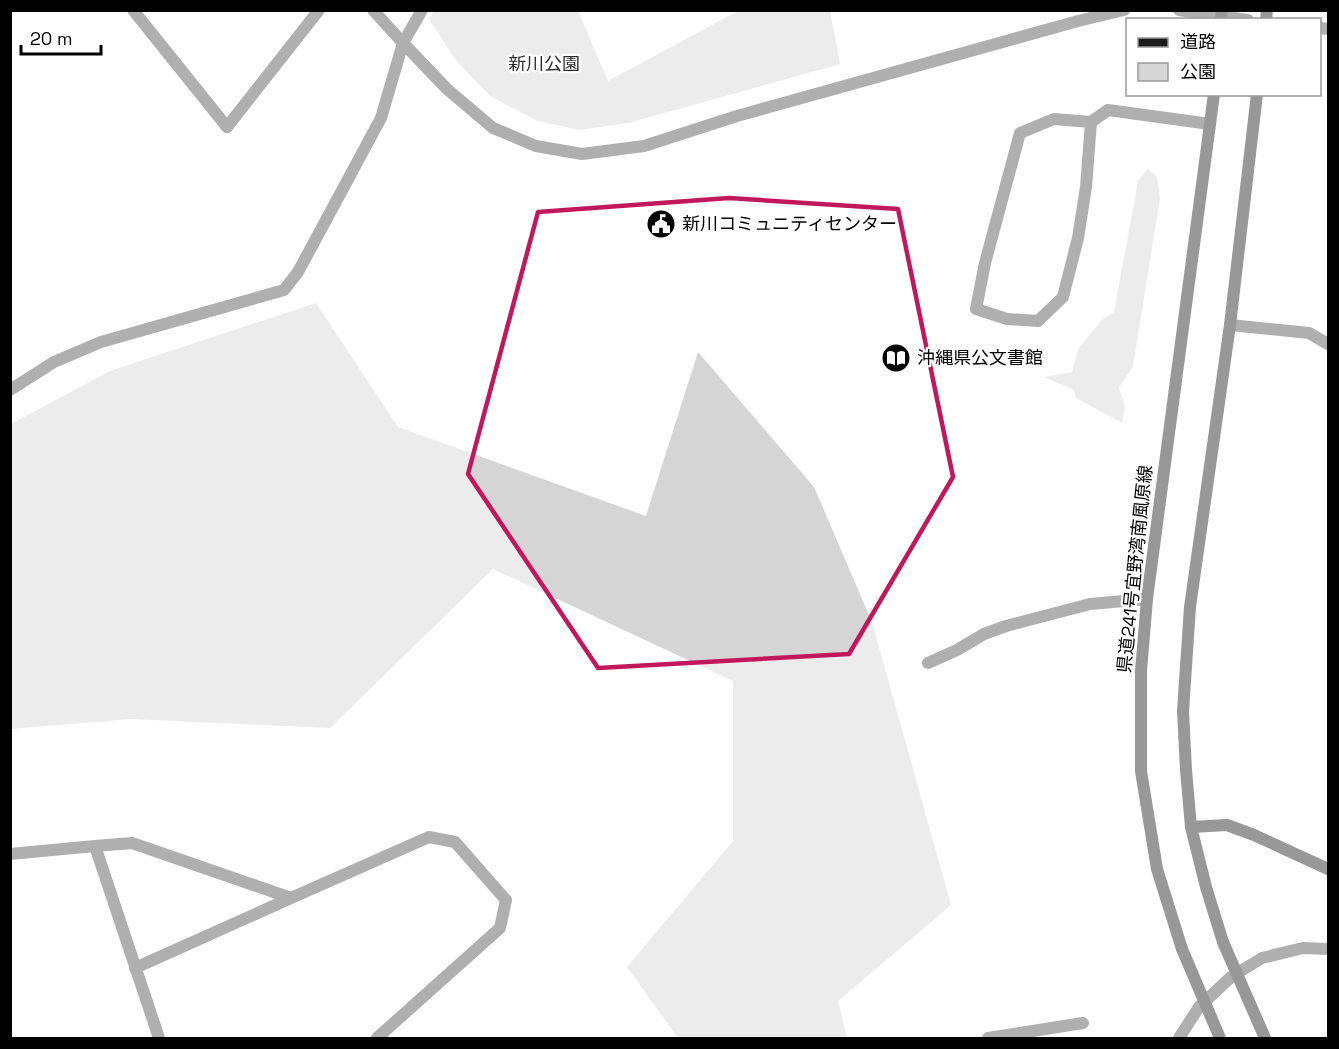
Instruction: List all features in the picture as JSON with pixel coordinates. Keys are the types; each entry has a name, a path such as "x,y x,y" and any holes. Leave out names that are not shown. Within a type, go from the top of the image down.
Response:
{"main road":[{"name":"県道241号宜野湾南風原線","path":"1214,96 1147,599 1141,671 1141,771 1157,869 1182,949 1220,1038"},
{"path":"1257,96 1230,325 1190,607 1183,711 1191,827 1206,887 1223,942 1265,1038"},
{"path":"1191,827 1227,825 1329,868"}],"street":[{"path":"132,10 227,127 319,10"},
{"path":"373,10 447,89 493,128 536,146 582,154 644,146 749,113 1124,10"},
{"path":"10,390 54,362 101,342 284,290 298,272 381,117 403,43 422,10"},
{"path":"1179,10 1237,18"},
{"path":"1091,122 1086,187 1078,238 1063,297 1038,321 1007,319 976,309 985,263 1020,133 1054,119 1091,122 1108,110 1210,124"},
{"path":"1230,325 1309,333 1329,345"},
{"path":"928,663 984,634 1006,626 1090,604 1147,599"},
{"path":"135,968 429,837 455,842 506,900 500,928 377,1038"},
{"path":"10,854 132,843 291,898"},
{"path":"95,846 159,1038"},
{"path":"1179,1038 1199,1007 1231,977 1262,958 1303,948 1329,949"},
{"path":"988,1038 1083,1023"}],"highlighted area":[{"path":"729,198 898,209 953,477 849,654 598,668 468,474 538,212"}],"green space":[{"name":"新川公園","path":"434,11 578,11 608,81 738,11 830,11 840,64 628,123 579,130 538,121 490,96 455,59 429,19"},
{"path":"1148,169 1157,177 1160,198 1133,366 1119,388 1125,406 1122,423 1076,398 1074,390 1044,377 1072,372 1078,349 1102,320 1114,312 1138,181"},
{"path":"316,303 398,427 646,516 698,352 814,487 872,622 951,905 838,1001 847,1038 678,1038 627,967 733,841 733,681 493,569 330,728 131,719 11,729 11,424 110,371"}],"place":[{"name":"新川コミュニティセンター","path":"661,224"},
{"name":"沖縄県公文書館","path":"896,358"}]}
